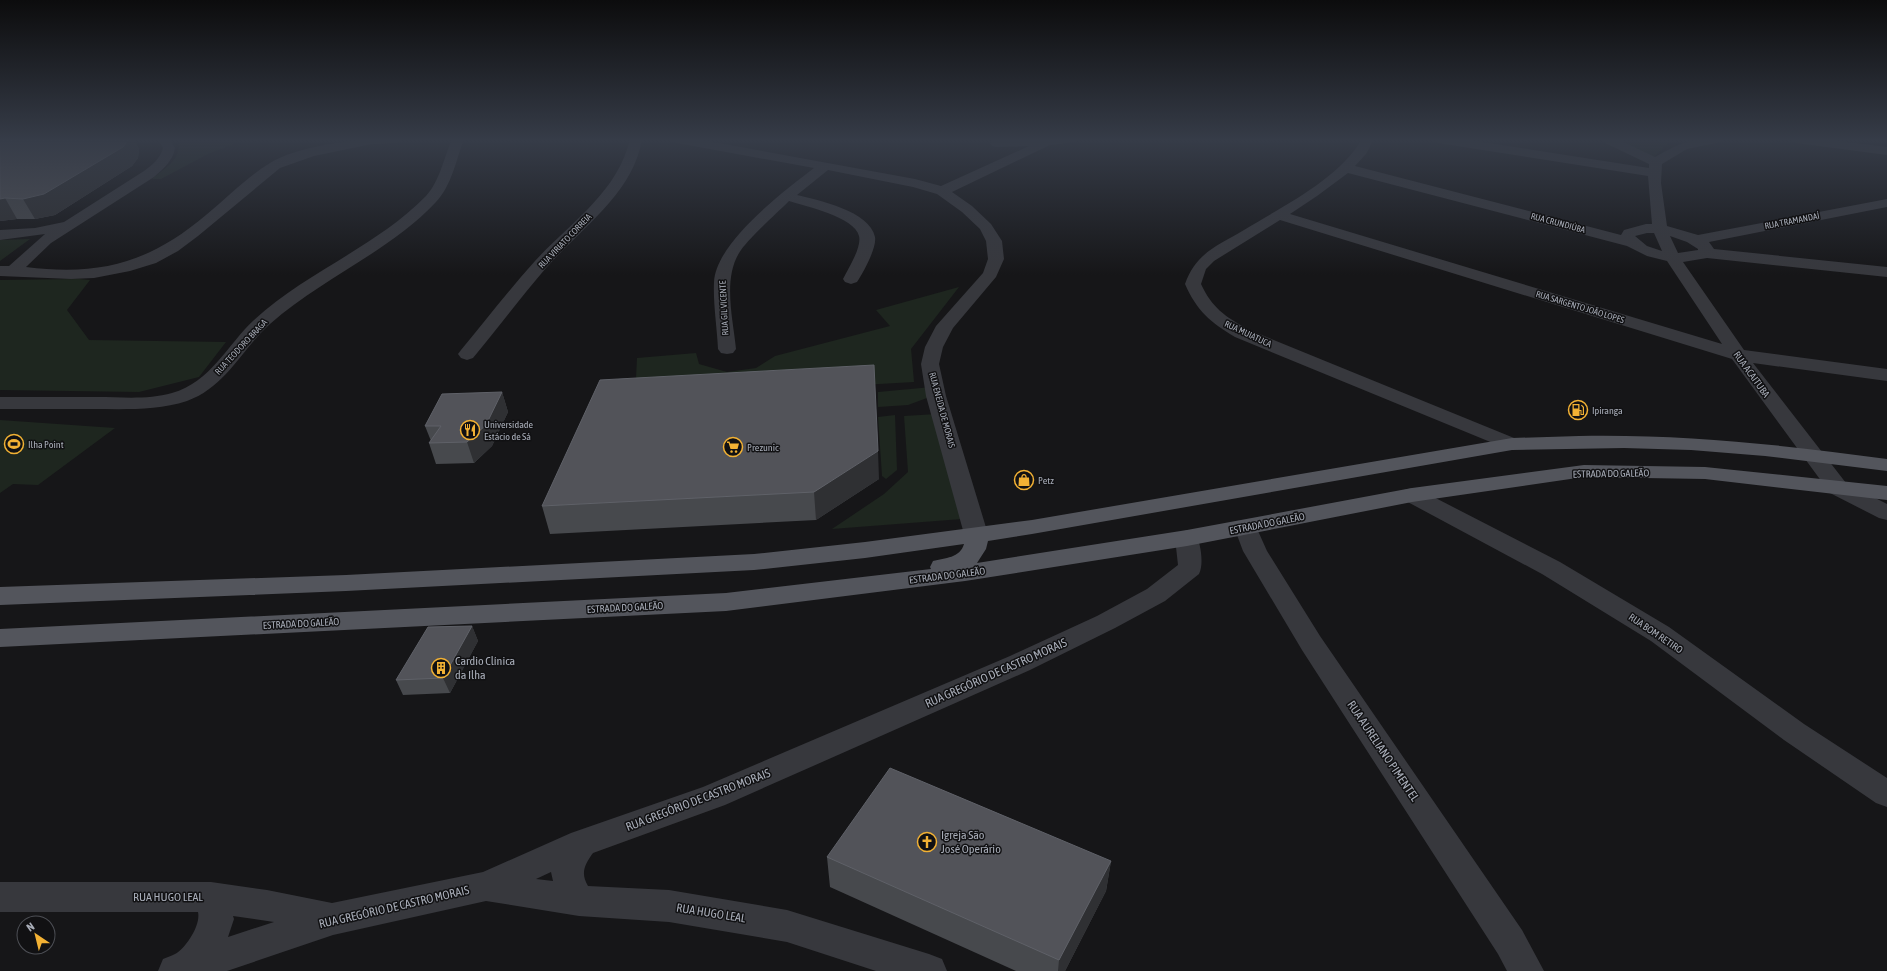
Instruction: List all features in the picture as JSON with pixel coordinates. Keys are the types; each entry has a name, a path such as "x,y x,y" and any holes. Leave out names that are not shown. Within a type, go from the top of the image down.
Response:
{"main road":[{"path":"0,596 346,583 754,562 865,550 1032,527 1512,444 1592,442 1691,444 1812,455 1887,465"},
{"name":"ESTRADA DO GALEÃO","path":"0,638 726,602 965,573 1187,538 1412,495 1584,471 1705,473 1887,493"},
{"path":"726,602 810,583 944,566 962,562 975,550 976,534"}],"street":[{"path":"0,235 40,236 70,223 132,184"},
{"path":"5,268 62,275 96,272 151,259 175,247 198,231 252,184"},
{"name":"RUA TEODORO BRAGA","path":"0,403 152,401 189,393 204,385 219,371 260,324 297,293 399,226 432,198 441,184"},
{"name":"RUA VIRIATO CORREIA","path":"468,354 552,252 592,213 616,184"},
{"name":"RUA GIL VICENTE","path":"727,349 722,281 727,262 736,247 786,196 801,184"},
{"name":"RUA ENEIDA DE MORAIS","path":"919,184 942,191 967,209 986,227 994,241 996,259 990,274 945,326 934,347 930,364 936,396 976,534"},
{"path":"942,191 957,184"},
{"name":"RUA MUIATUCA","path":"1322,184 1278,215 1217,252 1200,267 1193,284 1200,301 1214,317 1241,333 1512,444"},
{"name":"RUA CRUNDIÚBA","path":"1409,184 1585,230 1591,228 1617,227 1633,236"},
{"name":"RUA ACAITUBA","path":"1654,184 1660,229 1672,257 1738,356 1838,488"},
{"path":"786,196 834,211 853,220 865,229 868,237 866,246 851,279"},
{"name":"RUA TRAMANDAÍ","path":"1697,240 1887,203"},
{"name":"RUA SARGENTO JOÃO LOPES","path":"1278,215 1738,356 1887,375"},
{"path":"1633,236 1660,229 1680,233 1697,240 1706,247 1706,254"},
{"path":"5,268 26,258 40,236"},
{"path":"1633,236 1654,253 1672,257 1699,257 1706,254 1887,272"},
{"path":"1838,488 1887,513"},
{"name":"RUA BOM RETIRO","path":"1412,495 1552,568 1660,634 1794,732 1887,794"},
{"name":"RUA AURELIANO PIMENTEL","path":"1246,527 1255,551 1311,643 1510,942 1526,971"},
{"name":"RUA GREGÓRIO DE CASTRO MORAIS","path":"182,969 333,919 486,886 582,844 714,796 1020,663 1106,622 1156,595 1190,568 1187,538"},
{"path":"579,901 568,883 568,869 571,858 582,844"},
{"name":"RUA HUGO LEAL","path":"486,886 579,901 669,906 788,926 929,971"},
{"path":"182,969 209,942 217,919 211,896"},
{"name":"RUA HUGO LEAL","path":"0,897 211,896 267,905 333,919"}],"shaded area":[{"path":"30,239 0,261 0,240"},
{"path":"0,280 90,280 67,310 89,340 226,342 199,377 139,392 0,390"},
{"path":"959,287 911,349 914,382 635,398 637,358 696,353 699,364 727,372 756,368 775,356 890,326 876,310"},
{"path":"932,387 935,395 908,405 878,407 878,392"},
{"path":"937,414 962,519 832,529 884,494 908,472 904,416"},
{"path":"895,415 897,470 886,479 882,476 878,417"},
{"path":"0,420 115,428 38,485 13,484 0,493"}],"building":[{"path":"0,184 60,184 44,194 23,199 0,199"},
{"name":"Prezunic","path":"874,365 878,451 814,492 542,506 600,380"},
{"path":"502,392 486,425 467,442 429,443 441,426 425,426 442,394"},
{"path":"472,626 443,678 396,680 428,627"},
{"name":"Igreja São José Operário","path":"890,768 1111,861 1059,960 827,857"}],"place":[{"name":"Ipiranga","path":"1578,410"},
{"name":"Universidade Estácio de Sá","path":"470,430"},
{"name":"Ilha Point","path":"14,444"},
{"name":"Prezunic","path":"733,447"},
{"name":"Petz","path":"1024,480"},
{"name":"Cardio Clínica da Ilha","path":"441,668"},
{"name":"Igreja São José Operário","path":"927,842"}]}
